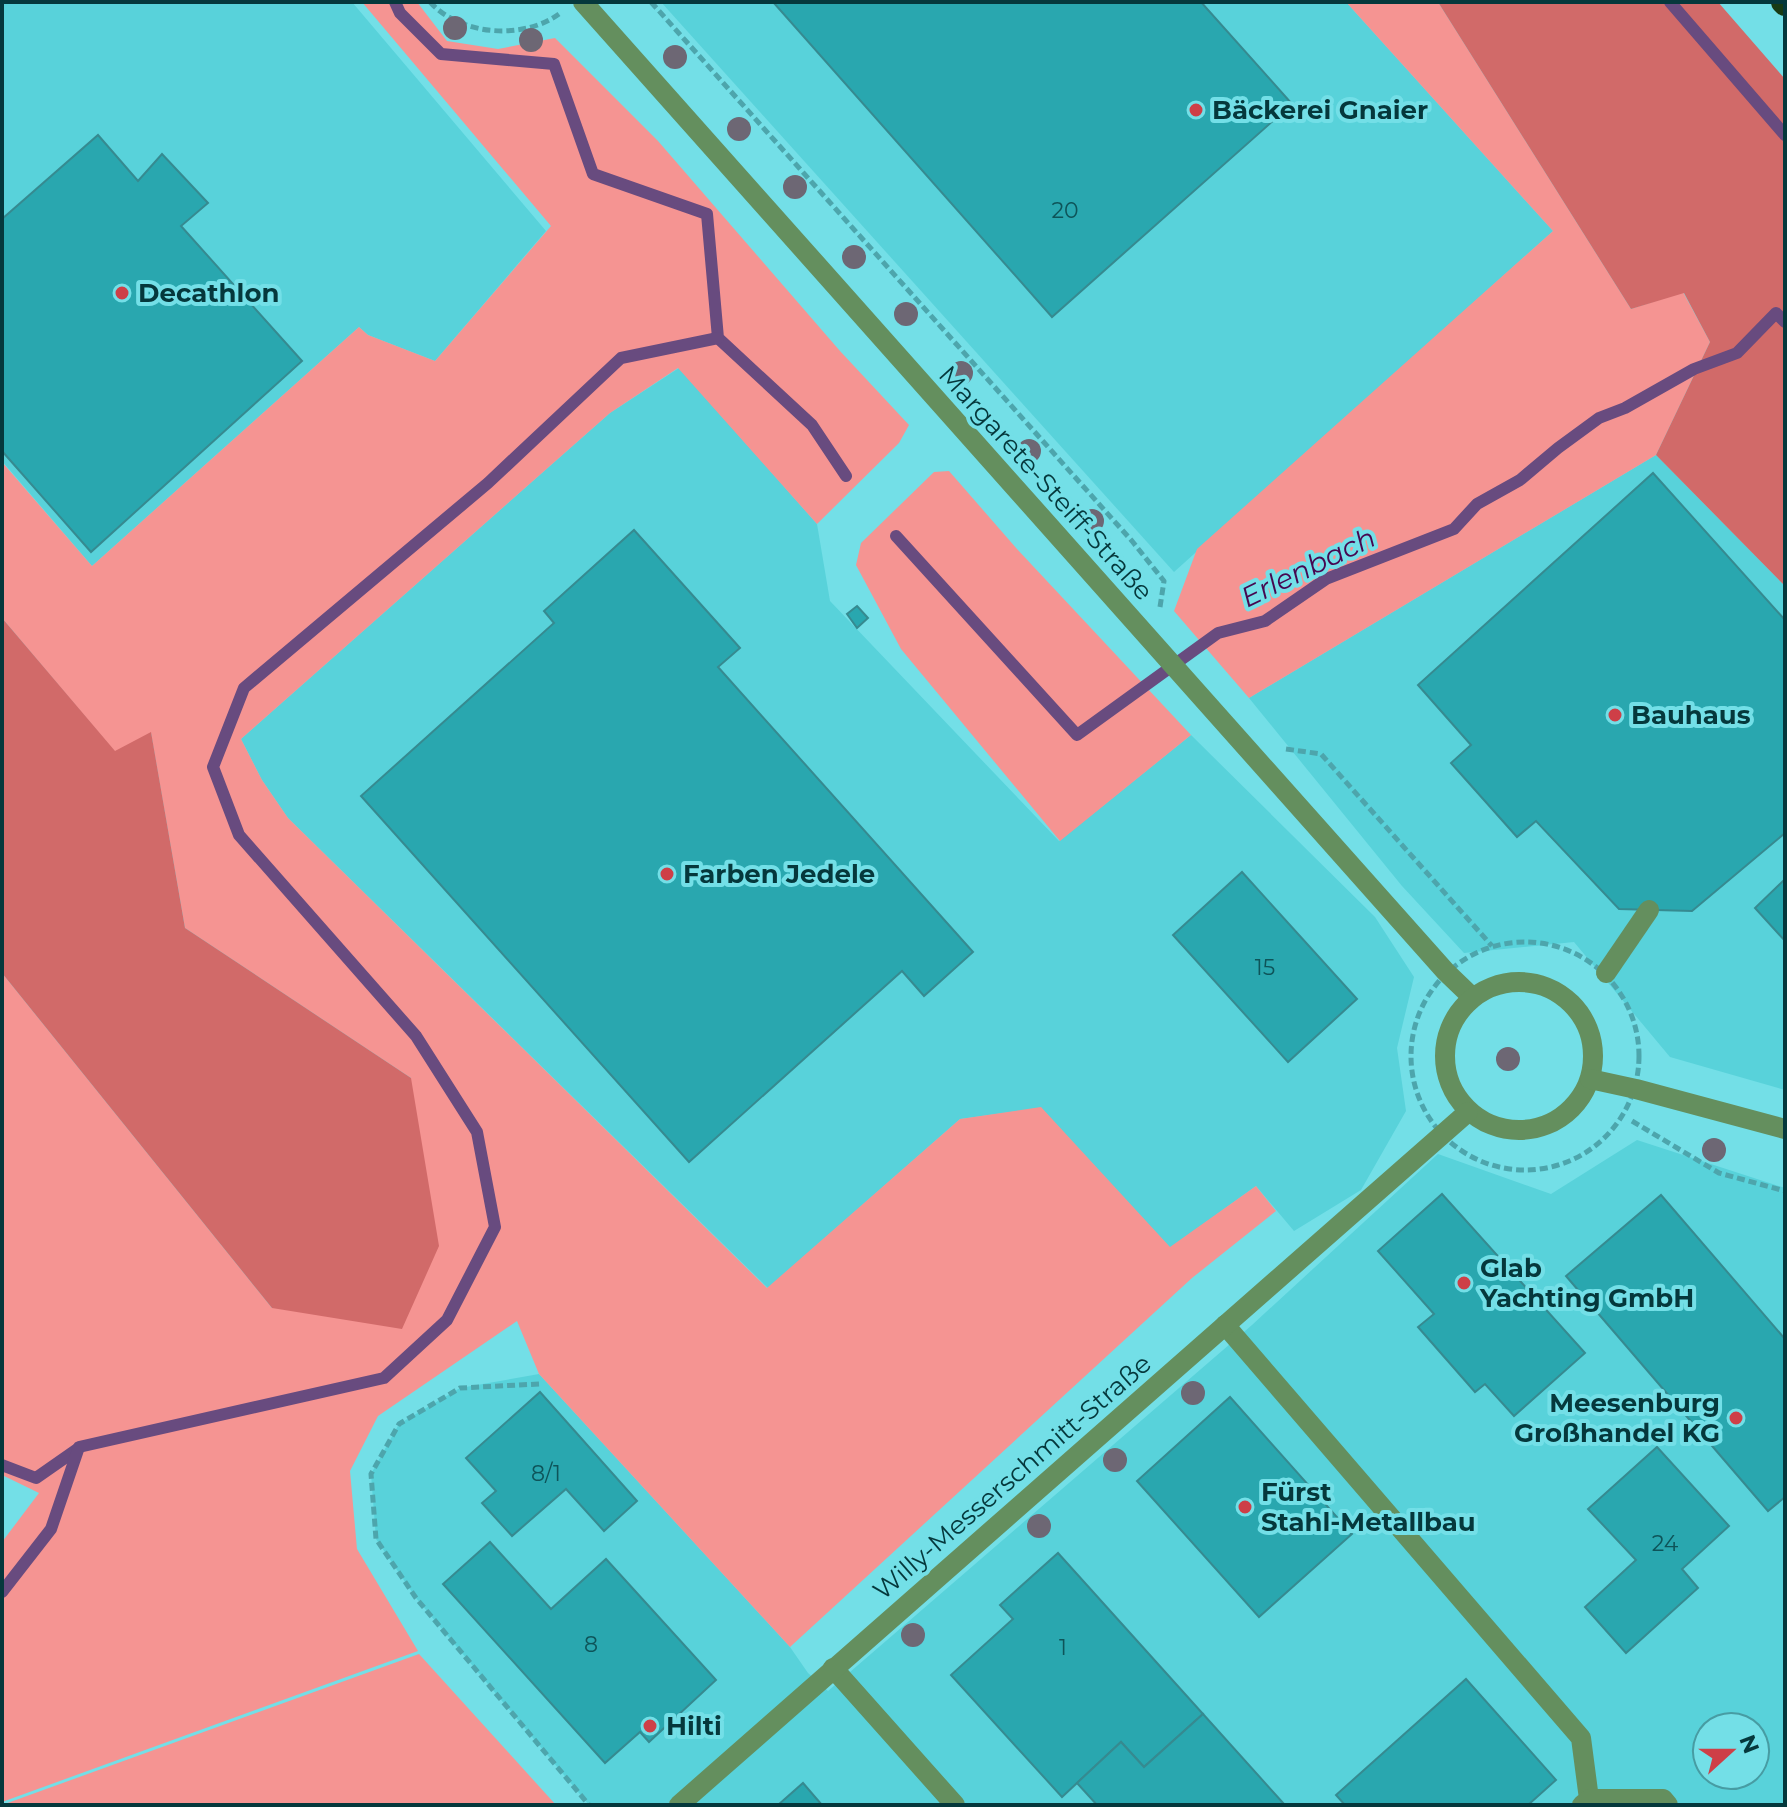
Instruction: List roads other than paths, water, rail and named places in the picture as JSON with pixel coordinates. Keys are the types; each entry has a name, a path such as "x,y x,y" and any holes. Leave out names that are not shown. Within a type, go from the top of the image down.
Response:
{"street":[{"name":"Margarete-Steiff-Straße","path":"575,5 1205,699 1446,972 1472,997"},
{"path":"1606,973 1649,910"},
{"path":"1516,980 1548,986 1569,1000 1587,1025 1594,1053 1590,1079 1572,1109 1552,1123 1520,1131 1494,1127 1468,1112 1451,1089 1444,1057 1448,1030 1461,1007 1489,987 1516,980"},
{"path":"1590,1079 1785,1129"},
{"name":"Willy-Messerschmitt-Straße","path":"679,1805 1468,1112"},
{"path":"1225,1325 1581,1738 1586,1802 1663,1799 1668,1805"},
{"path":"833,1668 955,1805"}],"waterway":[{"name":"Erlenbach","path":"395,2 400,13 441,54 554,64 593,174 707,214 718,338 812,425 846,476"},
{"name":"Erlenbach","path":"1670,2 1785,135"},
{"name":"Erlenbach","path":"896,536 1077,735 1218,633 1265,621 1326,579 1454,529 1477,504 1520,480 1599,418 1625,408 1694,369 1737,353 1776,313 1785,322"},
{"path":"2,1592 51,1529 79,1447 384,1378 447,1320 495,1227 477,1132 416,1036 239,835 213,767 244,688 488,483 621,358 718,338"},
{"path":"2,1465 36,1478 79,1448"}],"place":[{"name":"Bäckerei Gnaier","path":"1196,110"},
{"name":"Decathlon","path":"122,293"},
{"name":"Bauhaus","path":"1615,715"},
{"name":"Farben Jedele","path":"667,874"},
{"name":"Glab Yachting GmbH","path":"1464,1283"},
{"name":"Meesenburg Großhandel KG","path":"1736,1418"},
{"name":"Fürst Stahl-Metallbau","path":"1245,1507"},
{"name":"Hilti","path":"650,1726"}]}
